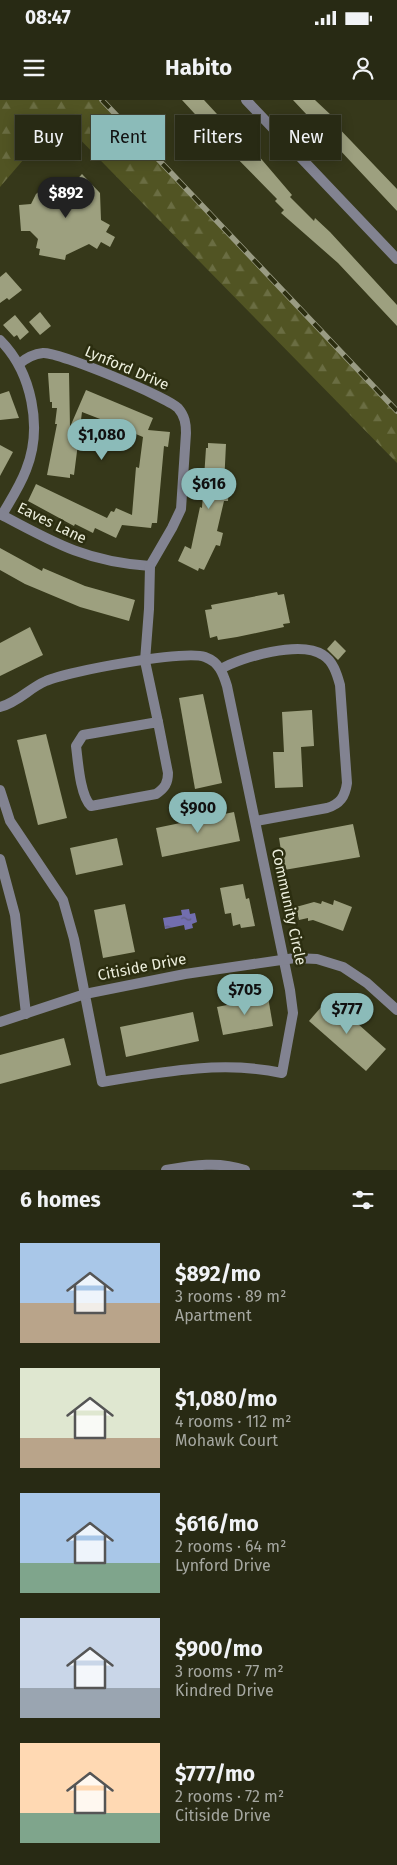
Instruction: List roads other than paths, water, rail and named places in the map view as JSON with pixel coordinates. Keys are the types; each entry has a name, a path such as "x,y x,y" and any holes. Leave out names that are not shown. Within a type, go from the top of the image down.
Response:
{"street":[{"path":"246,100 397,259"},
{"path":"0,340 19,364 31,400 33,437 26,470 1,514"},
{"name":"Lynford Drive","path":"19,364 33,355 54,354 163,399 182,413 186,423 186,433 180,509 172,528 150,566"},
{"name":"Eaves Lane","path":"1,514 74,552 118,564 150,566"},
{"path":"150,566 145,661 158,722 168,772 168,781 164,788 156,794 91,806 86,802 76,746 78,740 83,735 158,722"},
{"path":"0,707 19,700 47,680 114,665 193,655 212,660 221,669 246,657 287,651 313,651 327,658 337,674 340,685 347,783 343,798 335,806 328,808 256,821"},
{"name":"Community Circle","path":"0,790 10,821 63,900 69,916 102,1082 217,1067 253,1068 282,1073 293,1013 285,959 227,686 221,669"},
{"path":"0,859 15,915 26,1014"},
{"name":"Citiside Drive","path":"0,1022 84,994 185,974 285,959 317,959 342,968 367,983 397,1010"},
{"path":"166,1170 196,1165 227,1164 245,1170"}],"water":[{"path":"189,909 190,914 195,913 197,922 192,924 193,928 185,930 184,925 165,929 163,918 182,915 181,910"}],"railway":[{"path":"102,100 397,411"}]}
